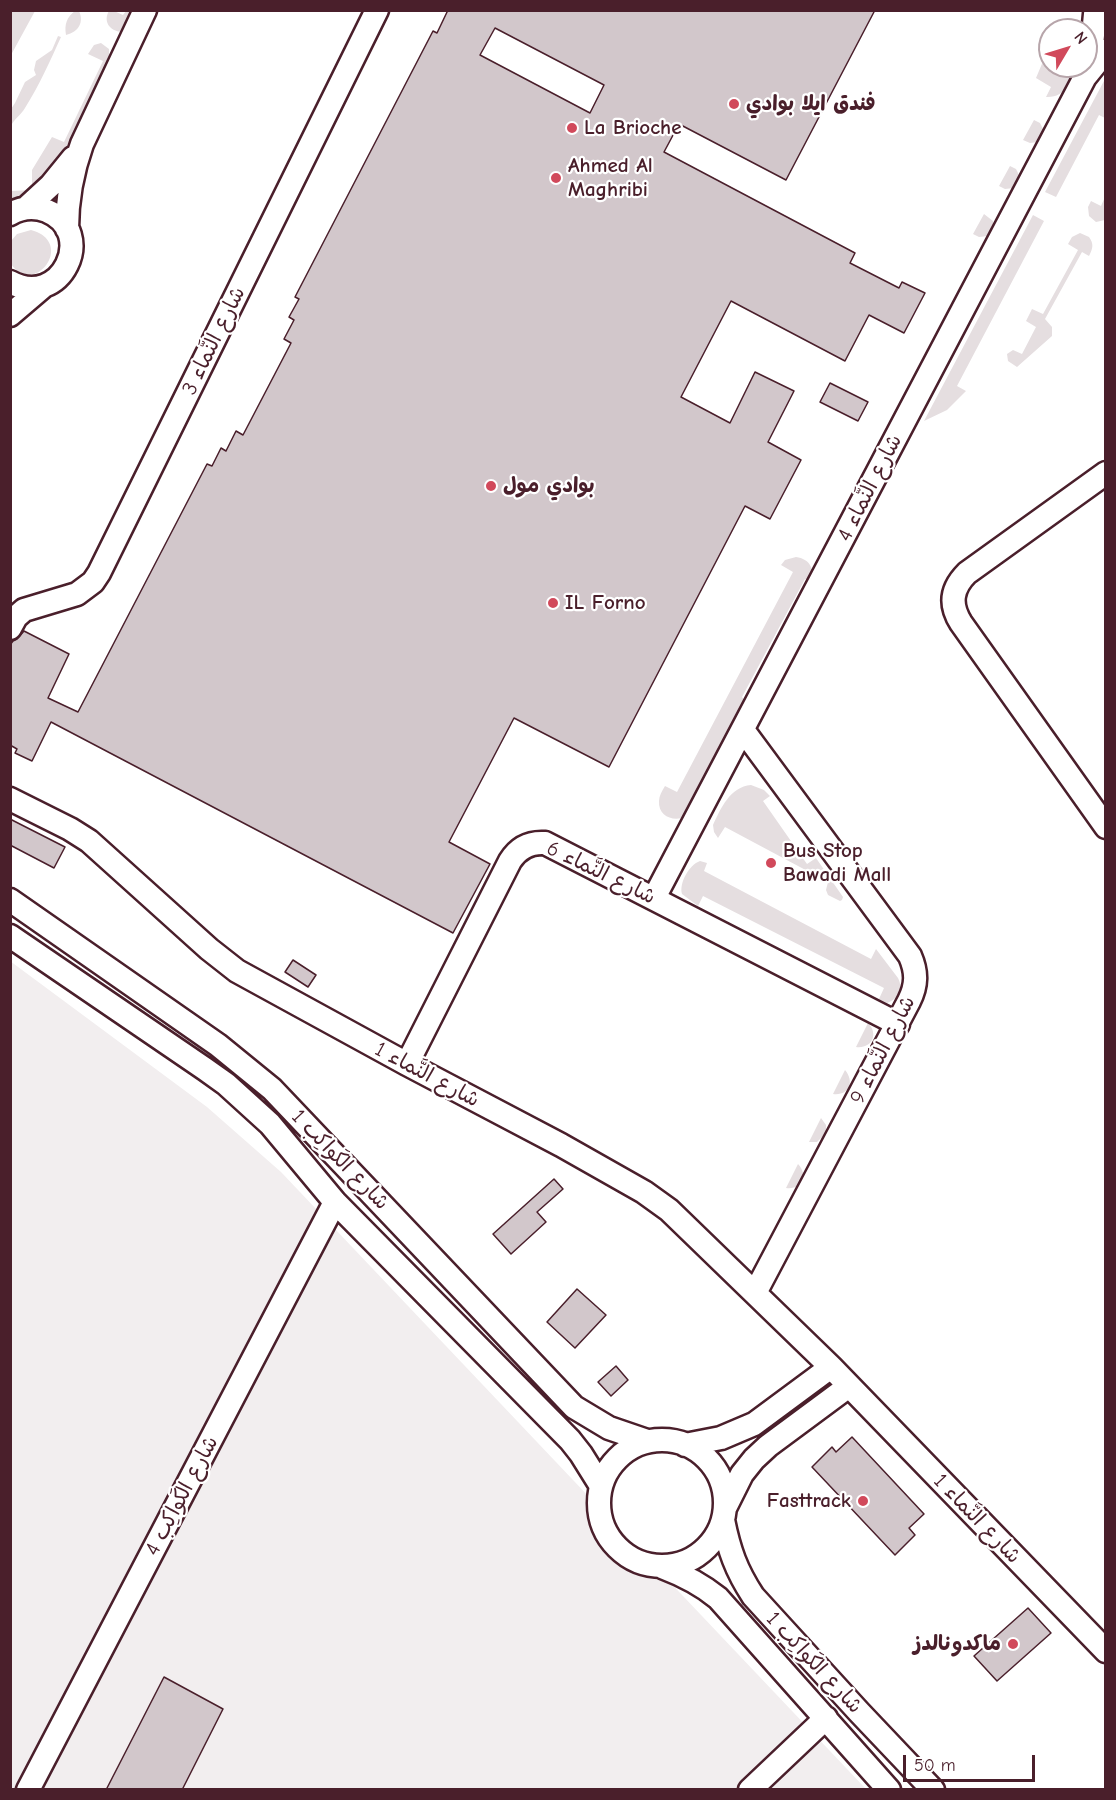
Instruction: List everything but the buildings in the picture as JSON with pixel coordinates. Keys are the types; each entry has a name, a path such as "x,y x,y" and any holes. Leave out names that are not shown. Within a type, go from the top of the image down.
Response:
{"street":[{"path":"67,229 69,194 76,160 145,10"},
{"name":"شارع النَّماء 3","path":"10,628 16,617 26,609 77,594 93,582 99,573 377,10"},
{"name":"شارع النَّماء 4","path":"654,898 1084,78"},
{"path":"15,211 51,185 82,144"},
{"path":"10,315 63,273 72,252 67,229 60,219 38,208 15,211"},
{"path":"10,282 22,287 44,286"},
{"path":"1101,812 961,623 955,613 953,602 954,591 959,580 967,573 1106,473"},
{"name":"شارع النَّماء 9","path":"743,730 910,956 914,965 915,984 898,1024 755,1293"},
{"name":"شارع النَّماء 1","path":"10,799 89,841 216,955 237,971 561,1145 644,1192 681,1220 831,1367 1106,1651"},
{"name":"شارع النَّماء 6","path":"407,1064 510,861 519,850 531,843 545,843 898,1024"},
{"name":"شارع الكَواكِب 1","path":"10,900 218,1045 272,1089 574,1407 609,1428 647,1442"},
{"name":"شارع الكَواكِب 1","path":"10,936 226,1084 270,1124 335,1202 557,1426 581,1454 601,1486"},
{"name":"شارع الكَواكِب 4","path":"28,1790 335,1202"},
{"path":"685,1445 721,1438 754,1424 831,1367"},
{"path":"724,1514 723,1488 715,1470 702,1455 685,1445 666,1440 637,1445 618,1457 601,1486 599,1509 605,1532 620,1550 639,1562 663,1567 685,1562 696,1557 713,1540 742,1474 761,1452 849,1386"},
{"name":"شارع الكَواكِب 1","path":"724,1514 732,1560 753,1596 933,1790"},
{"name":"شارع الكَواكِب 1","path":"663,1567 682,1574 718,1598 890,1790"},
{"path":"750,1790 826,1718"}],"shaded area":[{"path":"10,11 35,11 11,55"},
{"path":"75,11 79,11 81,23 74,32 66,35 67,21"},
{"path":"109,11 123,15 126,11 132,11 122,32 108,25"},
{"path":"58,36 61,37 40,82 11,126 11,109 25,82 36,75 34,70 36,61 52,50"},
{"path":"101,43 109,49 109,57 62,156 46,177 32,190 32,170 52,137 64,142 103,61 88,54 94,45"},
{"path":"1038,73 1038,78 1072,78 1063,92 1053,97 1046,97 1051,87 1036,78"},
{"path":"1105,79 1105,118 1099,115 1056,197 1045,192"},
{"path":"1034,120 1040,123 1044,131 1038,142 1030,143 1023,140"},
{"path":"1010,166 1016,169 1020,177 1014,188 1005,189 999,186"},
{"path":"32,190 19,197 11,200 11,191"},
{"path":"1105,197 1105,220 1096,222 1089,216 1088,207 1091,201 1101,206"},
{"path":"984,214 993,221 993,229 988,236 979,237 973,234"},
{"path":"1033,215 1044,221 957,386 966,391 947,410 924,421"},
{"path":"31,230 44,236 50,245 51,255 47,264 40,271 31,275 21,273 11,264 11,241 17,234"},
{"path":"1080,233 1089,237 1092,248 1089,256 1082,252 1045,319 1052,327 1052,336 1017,367 1008,361 1007,354 1013,350 1022,354 1036,327 1026,321 1032,309 1043,314 1078,250 1068,244 1072,237"},
{"path":"796,557 805,560 810,565 811,582 805,579 742,697 747,704 685,817 671,818 661,811 659,806 662,792 665,786 677,792 793,572 781,565 785,560"},
{"path":"751,785 764,790 770,796 763,801 807,864 816,858 843,897 842,900 828,895 826,890 828,882 725,827 718,838 713,825 723,805 737,790"},
{"path":"700,861 707,863 704,871 871,959 876,949 900,982 897,996 887,1003 879,999 884,988 703,896 698,906 682,894 681,890 683,880 689,870"},
{"path":"10,961 207,1107 281,1172 866,1789 11,1789"},
{"path":"868,1023 873,1032 872,1040 866,1046 856,1047"},
{"path":"845,1070 850,1079 849,1087 843,1093 833,1094"},
{"path":"821,1118 826,1125 826,1133 817,1142 809,1142"},
{"path":"798,1164 803,1173 802,1181 796,1187 786,1188"}],"place":[{"name":"فندق ايلا بوادي","path":"734,104"},
{"name":"La Brioche","path":"572,128"},
{"name":"Ahmed Al Maghribi","path":"556,178"},
{"name":"بوادي مول","path":"491,486"},
{"name":"IL Forno","path":"553,603"},
{"name":"Bus Stop Bawadi Mall","path":"771,863"},
{"name":"Fasttrack","path":"863,1501"},
{"name":"ماكدونالدز","path":"1013,1644"}]}
